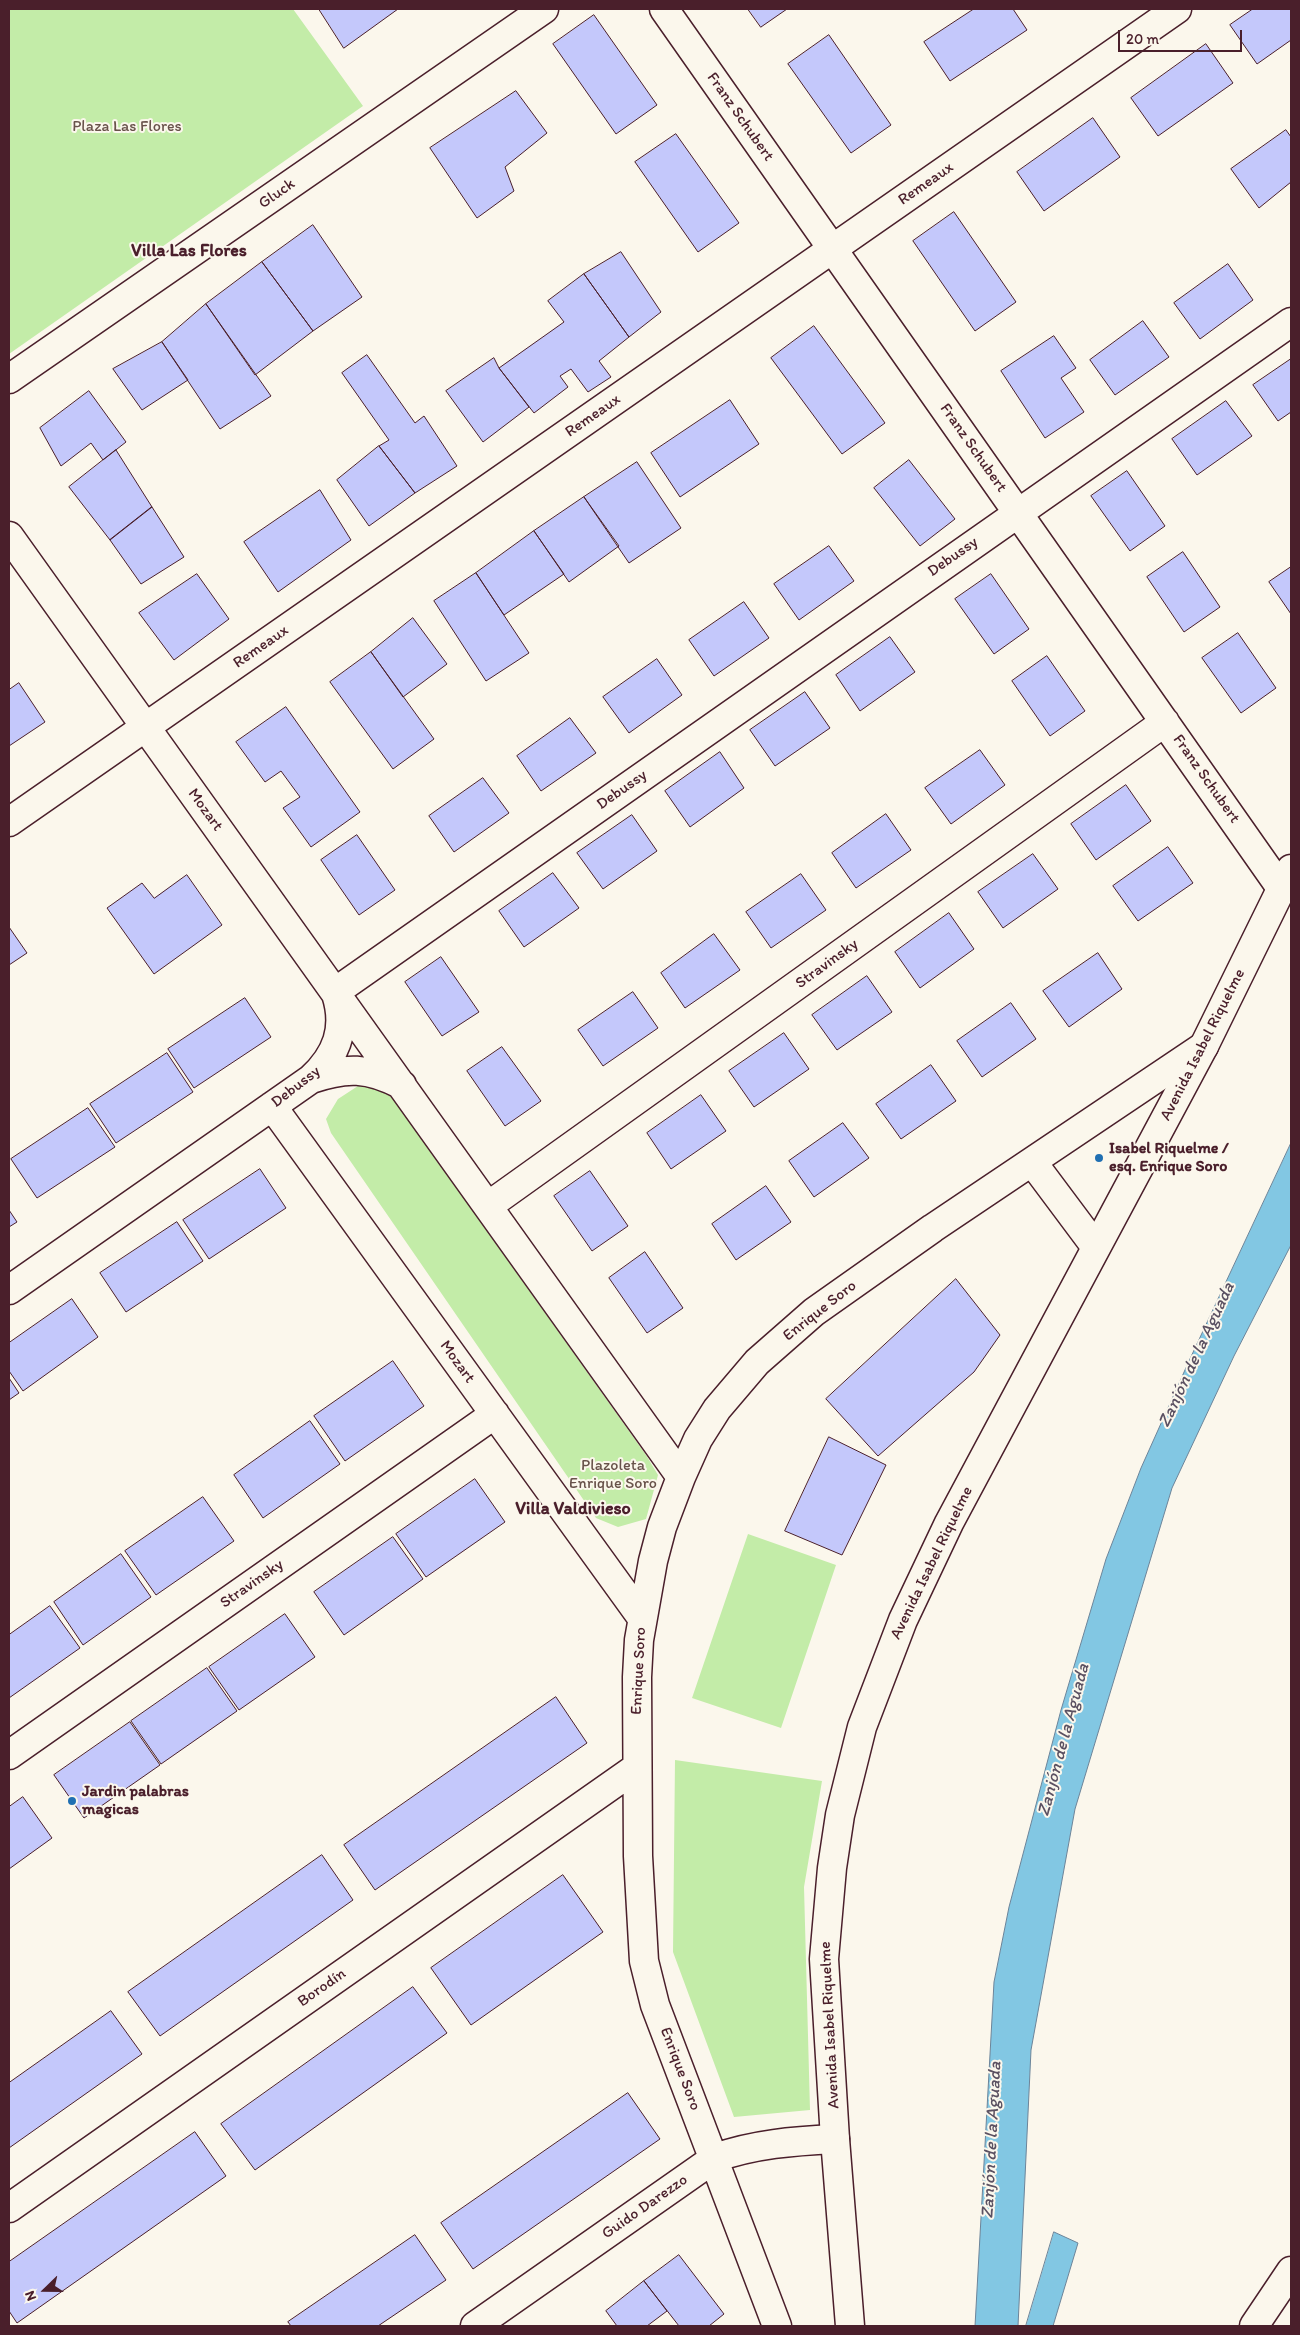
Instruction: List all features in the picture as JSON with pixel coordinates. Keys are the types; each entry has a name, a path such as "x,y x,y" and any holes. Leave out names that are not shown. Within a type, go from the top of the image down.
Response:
{"street":[{"name":"Gluck","path":"9,379 544,9"},
{"name":"Franz Schubert","path":"664,9 1166,722 1286,878"},
{"name":"Remeaux","path":"9,822 1178,9"},
{"name":"Debussy","path":"9,1290 311,1079 331,1057 337,1043 341,1017 335,992 1291,322"},
{"name":"Mozart","path":"9,536 681,1477"},
{"name":"Stravinsky","path":"488,1206 1166,722"},
{"name":"Avenida Isabel Riquelme","path":"850,2326 835,2139 824,1959 827,1914 840,1815 862,1727 903,1620 949,1523 1204,1046 1286,878"},
{"name":"Enrique Soro","path":"777,2326 647,1980 644,1961 638,1856 636,1768 637,1677 642,1618 653,1561 681,1477 698,1439 717,1409 757,1362 814,1312 933,1228 1033,1163 1204,1046"},
{"path":"311,1079 332,1072 356,1070 372,1072 402,1085"},
{"name":"Mozart","path":"272,1106 642,1618"},
{"path":"1033,1163 1096,1246"},
{"name":"Stravinsky","path":"9,1755 495,1414"},
{"name":"Borodín","path":"9,2208 636,1768"},
{"name":"Guido Darezzo","path":"474,2326 715,2158 744,2148 799,2141 835,2139"},
{"path":"1254,2326 1291,2271"}],"green space":[{"name":"Plaza Las Flores","path":"9,9 293,9 363,106 9,354"},
{"name":"Plazoleta Enrique Soro","path":"361,1084 389,1093 646,1455 658,1475 646,1519 618,1527 596,1518 331,1133 326,1119 338,1099"},
{"path":"748,1534 836,1565 781,1728 692,1698"},
{"path":"675,1760 822,1781 804,1887 810,2110 734,2117 673,1952"}],"water":[{"name":"Zanjón de la Aguada","path":"1291,1143 1291,1245 1234,1356 1172,1488 1075,1809 1031,2050 1018,2326 975,2326 994,1982 1009,1907 1061,1710 1106,1559 1141,1468"},
{"path":"1054,2232 1078,2243 1053,2326 1026,2326"}],"building":[{"path":"319,9 398,9 344,48"},
{"path":"748,9 787,9 761,27"},
{"path":"974,9 1013,9 1027,30 950,81 924,42"},
{"path":"1253,9 1291,9 1291,40 1257,64 1230,25"},
{"path":"594,15 657,105 616,134 553,44"},
{"path":"829,35 891,125 851,153 788,64"},
{"path":"1206,44 1233,83 1158,136 1131,98"},
{"path":"516,91 547,133 505,167 514,191 477,218 430,148"},
{"path":"1093,118 1120,157 1044,211 1017,172"},
{"path":"1286,130 1291,137 1291,182 1259,208 1231,169"},
{"path":"676,134 739,223 698,252 635,162"},
{"path":"954,212 1016,302 975,331 913,241"},
{"path":"313,225 362,297 313,331 262,262"},
{"path":"621,252 661,312 629,337 584,274"},
{"path":"262,262 313,331 255,375 206,304"},
{"path":"1228,264 1253,300 1200,339 1174,303"},
{"path":"584,274 629,337 599,361 611,377 588,392 571,369 560,376 568,387 534,413 499,368 564,322 548,301"},
{"path":"206,304 271,396 220,429 162,342"},
{"path":"1143,321 1169,357 1115,395 1090,360"},
{"path":"814,326 885,423 842,454 771,358"},
{"path":"1054,336 1076,368 1061,378 1084,412 1045,438 1001,371"},
{"path":"162,342 188,380 142,410 113,369"},
{"path":"367,355 415,423 424,416 457,466 415,493 379,446 389,440 342,373"},
{"path":"494,358 499,368 529,407 483,442 446,391"},
{"path":"1291,359 1291,412 1278,421 1253,385"},
{"path":"89,391 126,442 103,460 91,443 61,466 40,428"},
{"path":"730,400 759,444 680,497 651,453"},
{"path":"1226,401 1252,436 1197,475 1172,439"},
{"path":"379,446 415,493 369,526 337,480"},
{"path":"116,450 152,507 110,540 69,487"},
{"path":"909,460 955,519 920,546 874,488"},
{"path":"637,462 681,528 629,563 584,497"},
{"path":"1127,471 1165,526 1130,551 1091,496"},
{"path":"320,490 351,540 278,592 244,542"},
{"path":"584,497 619,546 569,582 534,531"},
{"path":"152,507 184,557 141,584 110,540"},
{"path":"534,531 564,574 504,615 476,573"},
{"path":"829,546 854,581 799,620 774,584"},
{"path":"1183,552 1220,607 1184,632 1147,577"},
{"path":"1291,567 1291,614 1269,582"},
{"path":"476,573 529,653 486,681 434,601"},
{"path":"197,574 229,619 174,660 139,613"},
{"path":"991,574 1029,629 994,654 955,599"},
{"path":"744,602 769,638 714,676 689,640"},
{"path":"413,618 447,664 403,697 371,652"},
{"path":"1238,633 1276,688 1241,713 1202,658"},
{"path":"890,637 915,672 860,711 836,675"},
{"path":"371,652 434,739 393,769 330,682"},
{"path":"1047,656 1085,711 1050,736 1012,681"},
{"path":"657,659 682,695 629,733 603,697"},
{"path":"19,683 45,722 9,746 9,690"},
{"path":"805,692 830,728 775,766 750,730"},
{"path":"286,707 360,812 311,847 283,808 300,797 281,771 265,782 236,742"},
{"path":"570,718 596,753 541,791 517,756"},
{"path":"980,750 1005,785 951,824 925,788"},
{"path":"720,752 744,788 690,827 665,791"},
{"path":"483,778 509,813 454,852 429,816"},
{"path":"1126,785 1151,821 1096,860 1071,824"},
{"path":"886,814 911,850 856,888 832,853"},
{"path":"632,815 657,851 603,889 577,853"},
{"path":"357,835 395,890 359,915 321,860"},
{"path":"1168,847 1193,883 1138,921 1113,886"},
{"path":"1033,854 1058,889 1003,928 978,892"},
{"path":"553,873 579,908 524,947 499,911"},
{"path":"801,874 826,910 771,948 746,912"},
{"path":"187,875 222,925 154,974 107,908 142,883 154,898"},
{"path":"949,913 974,949 920,988 895,952"},
{"path":"9,927 27,953 9,965"},
{"path":"714,934 740,970 685,1008 661,973"},
{"path":"1098,953 1122,989 1069,1027 1043,991"},
{"path":"441,957 479,1012 442,1036 405,982"},
{"path":"867,976 892,1012 837,1050 812,1015"},
{"path":"633,992 658,1028 603,1066 578,1030"},
{"path":"245,998 271,1037 194,1088 168,1049"},
{"path":"1011,1003 1036,1039 982,1077 957,1041"},
{"path":"784,1033 809,1069 754,1107 729,1071"},
{"path":"502,1047 541,1101 505,1126 467,1071"},
{"path":"167,1053 193,1092 116,1143 90,1104"},
{"path":"931,1065 956,1101 901,1139 876,1104"},
{"path":"701,1095 726,1131 671,1169 647,1133"},
{"path":"88,1108 115,1147 37,1198 11,1159"},
{"path":"843,1123 869,1158 814,1197 789,1161"},
{"path":"260,1169 286,1208 209,1259 183,1220"},
{"path":"590,1171 628,1226 592,1251 554,1196"},
{"path":"766,1186 791,1222 736,1260 712,1224"},
{"path":"9,1210 17,1222 9,1227"},
{"path":"177,1222 203,1261 126,1312 100,1273"},
{"path":"645,1252 683,1308 647,1333 609,1278"},
{"path":"956,1279 1000,1335 974,1372 878,1456 826,1399"},
{"path":"72,1299 98,1337 23,1391 9,1371 9,1343"},
{"path":"393,1361 424,1406 345,1461 314,1416"},
{"path":"9,1378 19,1393 9,1400"},
{"path":"310,1421 340,1464 263,1518 234,1475"},
{"path":"829,1437 886,1465 842,1555 785,1531"},
{"path":"475,1479 505,1522 426,1577 396,1534"},
{"path":"203,1497 234,1541 156,1595 125,1551"},
{"path":"393,1537 423,1579 344,1635 314,1592"},
{"path":"121,1554 151,1597 83,1645 54,1602"},
{"path":"50,1606 80,1648 9,1698 9,1635"},
{"path":"285,1614 315,1657 239,1710 209,1667"},
{"path":"207,1668 237,1711 161,1764 131,1721"},
{"path":"556,1697 587,1743 375,1890 344,1845"},
{"path":"130,1722 160,1765 84,1818 54,1775"},
{"path":"23,1797 52,1838 9,1869 9,1807"},
{"path":"322,1855 353,1900 160,2036 128,1992"},
{"path":"563,1875 603,1932 471,2025 431,1968"},
{"path":"413,1987 447,2033 255,2170 221,2124"},
{"path":"111,2011 142,2054 9,2148 9,2083"},
{"path":"628,2093 660,2139 473,2269 441,2223"},
{"path":"195,2132 226,2176 17,2323 9,2311 9,2262"},
{"path":"415,2235 446,2280 378,2326 291,2326 288,2322"},
{"path":"679,2255 724,2314 709,2326 679,2326 644,2281"},
{"path":"644,2281 667,2311 647,2326 617,2326 606,2311"}],"place":[{"name":"Isabel Riquelme / esq. Enrique Soro","path":"1099,1158"},
{"name":"Jardin palabras magicas","path":"72,1801"}],"district":[{"name":"Villa Las Flores","path":"189,251"},
{"name":"Villa Valdivieso","path":"573,1509"}]}
